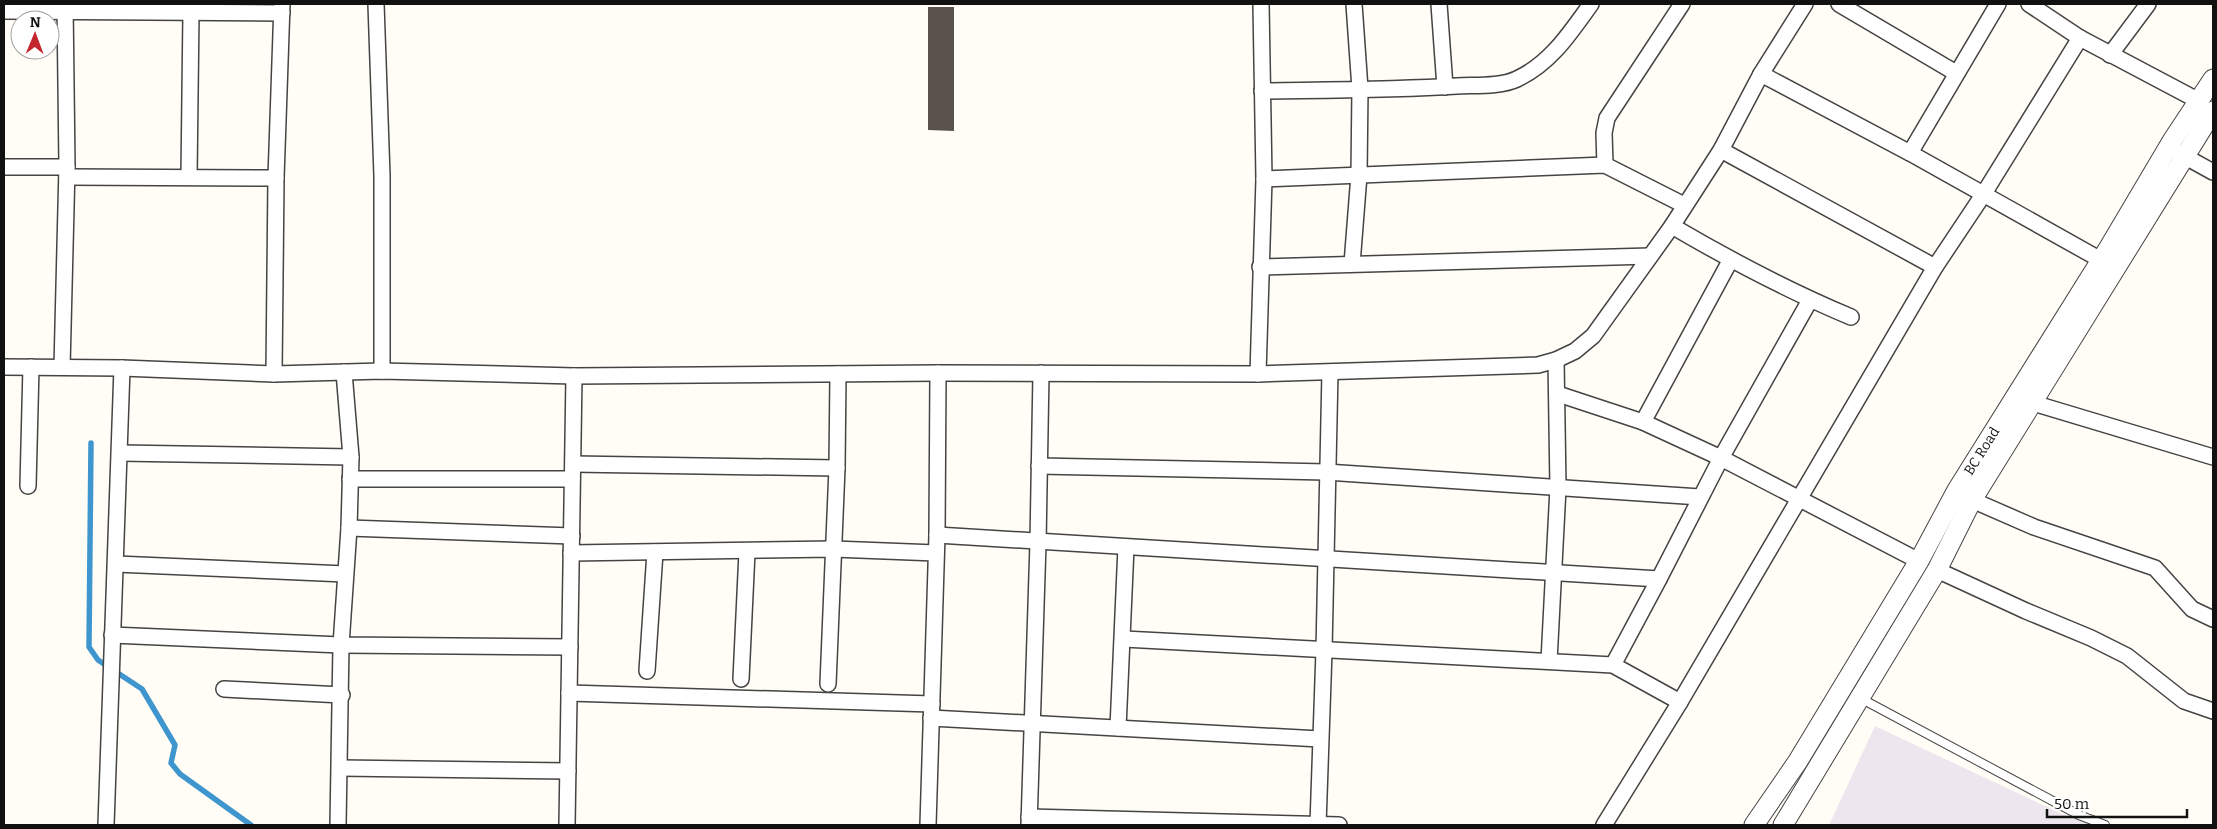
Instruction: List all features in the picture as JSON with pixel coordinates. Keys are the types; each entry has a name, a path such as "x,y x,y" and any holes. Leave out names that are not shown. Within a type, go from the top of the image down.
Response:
{"street":[{"path":"376,4 382,176 382,371"},
{"path":"1258,374 1264,179 1261,4"},
{"path":"1352,264 1359,175 1360,89 1354,4"},
{"path":"1439,4 1445,87"},
{"path":"1262,90 1445,87 1492,84 1516,80 1536,68 1560,47 1591,4"},
{"path":"1605,165 1604,133 1608,118 1682,4"},
{"path":"4,367 122,368 274,374 382,371 574,376 938,373 1258,374 1538,365 1556,360 1575,351 1593,336 1672,226 1721,150 1761,74 1805,4"},
{"path":"1839,4 1956,73"},
{"path":"1910,153 1998,4"},
{"path":"1782,825 1937,570 1972,500 2187,156 2206,106 2080,38 2029,4"},
{"path":"2110,55 2148,4"},
{"path":"4,11 65,7 191,12 282,8 276,178 274,374"},
{"path":"62,367 67,172 65,7"},
{"path":"189,177 191,12"},
{"path":"1604,825 1680,702 1935,267 1983,195 2080,38"},
{"path":"1761,74 1910,153 2101,260"},
{"name":"BC Road","path":"1754,825 1798,761 1920,561 1957,490 2101,260 2168,148 2206,106 2213,79"},
{"path":"2168,148 2187,156 2213,172"},
{"path":"1721,150 1935,267"},
{"path":"1264,179 1605,165 1684,205"},
{"path":"4,167 67,172 189,177 276,178"},
{"path":"1672,226 1730,260 1810,300 1851,317"},
{"path":"1260,266 1650,256"},
{"path":"1643,422 1730,260"},
{"path":"1613,665 1721,458 1810,300"},
{"path":"1549,661 1558,488 1556,360"},
{"path":"28,486 32,367"},
{"path":"106,825 122,368"},
{"path":"338,825 342,695 341,645 349,528 351,457 344,372"},
{"path":"1318,825 1330,372"},
{"path":"928,825 937,535 938,373"},
{"path":"828,684 837,468 838,374"},
{"path":"1041,374 1038,543 1029,821 1339,825"},
{"path":"567,825 574,376"},
{"path":"1558,394 1643,422 1721,458 1937,570 2026,611 2091,638 2127,656 2184,701 2213,712"},
{"path":"2033,403 2213,457"},
{"path":"120,453 351,457"},
{"path":"572,464 837,468"},
{"path":"1039,466 1326,472 1700,497"},
{"path":"350,479 572,480"},
{"path":"1972,500 2034,527 2155,568 2192,609 2213,619"},
{"path":"349,528 572,536"},
{"path":"937,535 1038,543 1326,558 1659,580"},
{"path":"1118,728 1124,640 1126,547"},
{"path":"571,553 748,552 834,549 936,553"},
{"path":"647,671 655,552"},
{"path":"740,679 748,552"},
{"path":"116,564 345,574"},
{"path":"112,635 341,645 570,647"},
{"path":"1124,640 1613,665 1680,702"},
{"path":"224,689 342,695"},
{"path":"569,693 932,711 1033,723 1320,739"},
{"path":"340,768 568,771"}],"lane":[{"path":"1860,698 2079,815 2105,825"}],"shaded area":[{"path":"1875,726 2064,815 2101,825 1829,825"}],"building":[{"path":"928,7 954,7 954,131 928,130"}],"waterway":[{"path":"91,443 89,647 98,660 142,689 175,745 171,763 180,774 251,825"}]}
